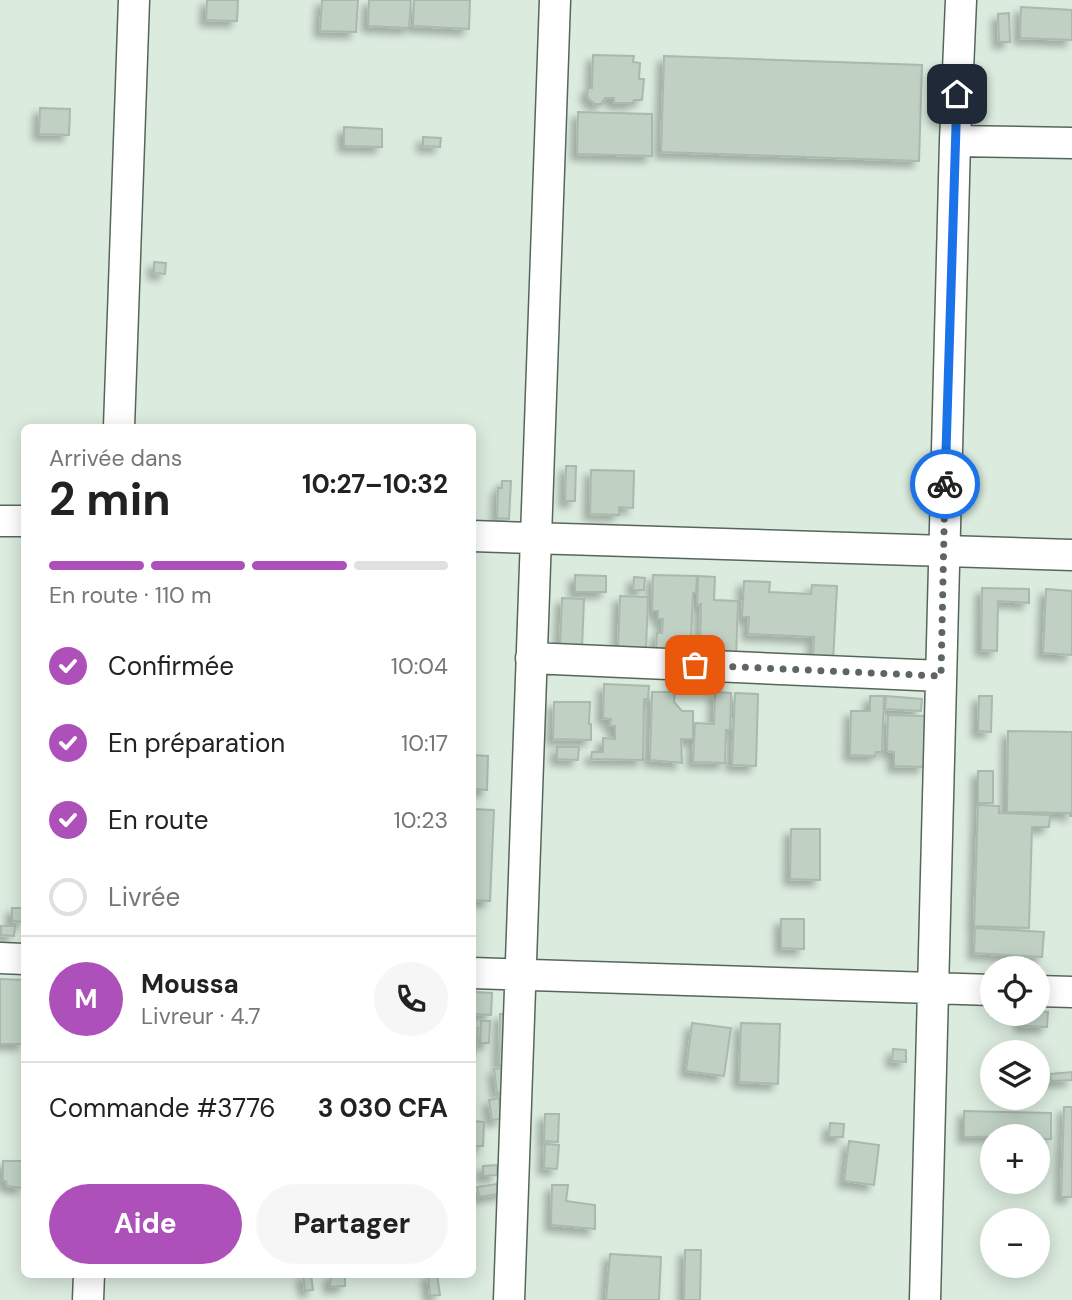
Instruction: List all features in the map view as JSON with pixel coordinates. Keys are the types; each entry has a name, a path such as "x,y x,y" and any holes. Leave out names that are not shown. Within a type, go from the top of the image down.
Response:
{"street":[{"path":"119,424 134,0"},
{"path":"509,1300 555,0"},
{"path":"925,1300 961,0"},
{"path":"955,141 1072,143"},
{"path":"0,521 21,521"},
{"path":"476,536 1072,555"},
{"path":"531,658 941,676"},
{"path":"0,958 21,959"},
{"path":"476,974 980,990"},
{"path":"1050,991 1072,992"},
{"path":"88,1300 89,1278"}],"building":[{"path":"207,0 238,0 237,21 206,20"},
{"path":"322,0 358,0 356,32 320,31"},
{"path":"369,0 411,0 409,28 368,26"},
{"path":"414,0 470,0 469,29 413,26"},
{"path":"1021,7 1072,10 1072,40 1020,38"},
{"path":"1009,13 1010,42 999,42 998,14"},
{"path":"593,55 634,56 633,62 640,63 639,79 644,79 642,100 614,103 614,98 605,98 601,104 595,104 589,99 587,95 588,88 592,88"},
{"path":"664,56 922,65 919,161 661,152"},
{"path":"40,108 70,109 69,135 39,134"},
{"path":"578,112 652,114 652,156 577,154"},
{"path":"344,127 382,129 382,147 344,146"},
{"path":"423,137 441,138 440,147 423,146"},
{"path":"154,262 166,263 165,274 154,273"},
{"path":"566,466 576,466 575,501 565,501"},
{"path":"591,470 634,471 633,508 619,507 619,515 590,514"},
{"path":"502,481 511,481 509,519 497,518 498,488 502,488"},
{"path":"575,575 606,576 606,592 575,592"},
{"path":"653,575 697,576 696,593 693,593 691,640 695,640 695,657 656,656 657,633 662,633 663,619 658,619 658,611 652,611"},
{"path":"698,576 715,577 714,600 738,601 736,660 700,658 701,604 697,605"},
{"path":"634,577 645,578 644,590 633,590"},
{"path":"744,581 770,582 769,592 811,594 812,585 837,586 833,660 813,659 814,637 748,634 749,617 742,617"},
{"path":"982,588 1029,589 1029,603 998,601 997,651 981,650"},
{"path":"1046,589 1072,591 1072,655 1043,653"},
{"path":"620,596 648,597 646,650 618,649"},
{"path":"562,598 584,599 582,648 560,647"},
{"path":"604,684 649,686 648,699 644,699 643,760 591,759 592,752 603,752 603,738 615,739 615,726 610,726 611,719 603,718"},
{"path":"652,692 675,692 674,702 682,711 693,711 693,739 681,739 682,763 650,760"},
{"path":"715,692 731,693 730,730 726,730 725,763 693,762 695,723 714,724"},
{"path":"735,693 758,694 756,766 732,765"},
{"path":"870,696 884,696 882,752 876,752 875,756 850,755 851,711 870,711"},
{"path":"886,696 922,699 921,711 885,709"},
{"path":"979,696 992,696 991,732 978,731"},
{"path":"554,702 590,702 591,740 553,739"},
{"path":"888,715 926,716 924,767 894,766 894,752 887,751"},
{"path":"1008,731 1072,732 1072,816 1070,813 1007,812"},
{"path":"557,747 579,747 578,760 557,759"},
{"path":"476,755 488,756 487,790 476,789"},
{"path":"978,771 993,771 993,803 978,803"},
{"path":"978,805 999,806 999,813 1050,815 1049,827 1032,827 1029,928 974,926"},
{"path":"476,809 494,810 490,901 476,900"},
{"path":"791,829 820,829 820,880 790,879"},
{"path":"12,908 21,908 21,922 12,921"},
{"path":"781,919 804,919 804,949 781,948"},
{"path":"1,926 15,926 14,936 1,935"},
{"path":"975,928 1044,932 1042,956 974,953"},
{"path":"0,979 21,980 21,1044 0,1044"},
{"path":"476,992 492,993 491,1015 476,1014"},
{"path":"500,1014 508,1014 508,1065 499,1065"},
{"path":"481,1021 490,1021 489,1043 480,1043"},
{"path":"692,1023 731,1028 724,1076 686,1071"},
{"path":"741,1023 780,1024 778,1084 739,1082"},
{"path":"893,1049 906,1050 906,1062 892,1061"},
{"path":"505,1068 508,1092 497,1093 494,1069"},
{"path":"1072,1072 1072,1080 1051,1081 1050,1074"},
{"path":"499,1098 502,1119 492,1120 489,1100"},
{"path":"1064,1107 1072,1107 1072,1197 1061,1197"},
{"path":"964,1111 1051,1113 1051,1139 1050,1124 980,1124 980,1137 964,1137"},
{"path":"545,1114 559,1114 558,1142 544,1141"},
{"path":"476,1121 484,1122 483,1146 476,1146"},
{"path":"830,1123 844,1124 843,1137 829,1137"},
{"path":"849,1141 879,1145 874,1185 844,1181"},
{"path":"545,1144 559,1145 557,1169 544,1168"},
{"path":"3,1161 21,1161 21,1188 7,1186 6,1181 3,1181"},
{"path":"497,1165 497,1175 483,1176 483,1166"},
{"path":"504,1183 505,1193 479,1197 477,1187"},
{"path":"552,1185 568,1185 566,1201 595,1205 595,1229 551,1225"},
{"path":"685,1250 701,1250 700,1300 684,1300"},
{"path":"610,1254 661,1257 659,1300 606,1300"},
{"path":"303,1278 312,1278 313,1290 305,1291"},
{"path":"331,1278 345,1278 345,1286 330,1287"},
{"path":"428,1278 438,1278 440,1295 430,1296"}],"way so far":[{"path":"695,665 941,676 945,484"}],"route":[{"path":"945,484 957,94"}]}
